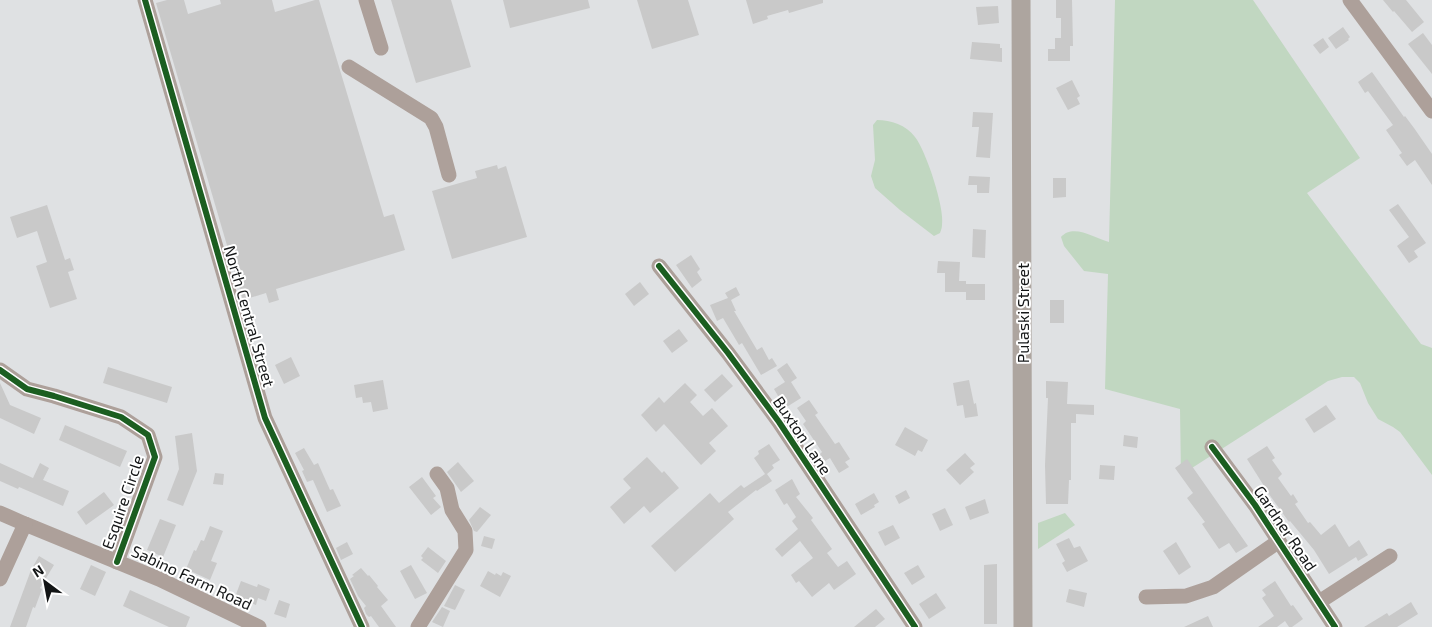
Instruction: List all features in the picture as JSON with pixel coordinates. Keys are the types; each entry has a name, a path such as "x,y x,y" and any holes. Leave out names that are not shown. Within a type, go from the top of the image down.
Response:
{"main road":[{"name":"Pulaski Street","path":"1021,0 1022,627"}],"street":[{"name":"North Central Street","path":"145,0 265,418 362,627"},
{"path":"366,0 381,48"},
{"path":"1355,2 1432,111"},
{"path":"349,67 431,118 436,127 449,175"},
{"name":"Buxton Lane","path":"659,266 780,422 915,627"},
{"name":"Esquire Circle","path":"0,370 27,389 121,417 148,435 155,457 117,562"},
{"name":"Gardner Road","path":"1212,448 1255,506 1335,627"},
{"path":"418,627 466,550 465,531 452,510 447,488 437,474"},
{"name":"Sabino Farm Road","path":"0,512 24,524 159,579 259,627"},
{"path":"0,579 24,524"},
{"path":"1146,597 1186,596 1213,587 1279,541"},
{"path":"1319,602 1390,556"}],"green space":[{"path":"1115,0 1253,0 1360,158 1307,193 1421,344 1432,348 1432,475 1400,432 1378,419 1368,403 1360,383 1354,377 1342,377 1328,381 1181,475 1180,409 1105,389 1108,274 1084,271 1064,246 1061,237 1066,233 1078,231 1109,242"},
{"path":"877,120 893,122 903,126 915,137 919,144 938,193 942,217 940,233 934,236 875,188 871,176 875,160 873,125"},
{"path":"1065,513 1075,525 1038,549 1038,523"}],"building":[{"path":"167,0 184,0 188,14 221,4 220,0 272,0 275,12 319,0 384,217 394,214 405,250 276,289 279,300 269,303 266,293 243,300 156,3"},
{"path":"391,0 451,0 471,67 416,83"},
{"path":"503,0 588,0 590,8 510,28"},
{"path":"637,0 688,0 699,35 652,49"},
{"path":"746,0 823,0 823,3 789,13 788,10 767,16 768,19 753,24"},
{"path":"1056,0 1072,0 1073,46 1070,46 1070,61 1048,61 1048,49 1055,49 1055,38 1061,38 1061,18 1056,18"},
{"path":"1383,0 1406,0 1424,22 1412,32"},
{"path":"998,6 999,23 978,25 976,7"},
{"path":"1343,27 1350,37 1349,40 1336,49 1328,38"},
{"path":"1423,33 1432,45 1432,74 1408,44"},
{"path":"1323,38 1329,47 1320,54 1313,45"},
{"path":"972,42 1000,44 1000,48 1002,48 1002,62 970,59"},
{"path":"1372,72 1432,154 1432,185 1415,160 1407,166 1399,155 1402,153 1386,130 1393,125 1368,91 1365,93 1358,82"},
{"path":"1072,80 1080,96 1077,98 1080,104 1068,110 1056,88"},
{"path":"973,112 993,113 990,158 976,157 979,127 972,127"},
{"path":"497,165 498,169 506,166 527,237 452,259 432,191 477,178 475,171"},
{"path":"969,176 990,177 989,193 977,193 977,185 968,185"},
{"path":"1053,178 1066,178 1066,197 1053,198"},
{"path":"1398,204 1426,243 1414,251 1418,257 1409,263 1397,246 1409,237 1389,210"},
{"path":"47,205 65,260 70,258 74,270 68,272 77,299 50,308 36,266 47,262 37,231 17,238 10,217"},
{"path":"973,229 986,230 985,258 972,257"},
{"path":"691,255 700,269 697,272 702,280 692,288 676,265"},
{"path":"938,261 960,262 959,281 966,281 966,292 945,292 945,273 937,273"},
{"path":"640,282 649,294 634,306 625,294"},
{"path":"966,284 985,284 985,300 966,300"},
{"path":"736,287 740,295 731,300 736,311 734,311 757,350 762,347 769,360 772,358 777,366 761,375 742,343 739,345 723,318 717,321 710,305 728,298 725,293"},
{"path":"1050,300 1064,300 1064,323 1050,323"},
{"path":"679,329 688,341 672,353 663,341"},
{"path":"291,357 300,376 284,384 275,365"},
{"path":"787,363 797,378 791,382 801,398 785,408 774,389 785,382 777,370"},
{"path":"108,367 172,387 167,403 103,383"},
{"path":"722,374 733,386 715,402 704,390"},
{"path":"383,380 388,409 373,412 371,402 363,403 362,397 356,398 354,385"},
{"path":"969,380 978,416 965,418 963,405 957,406 953,383"},
{"path":"1046,381 1068,382 1067,404 1094,405 1094,415 1076,414 1076,423 1071,423 1071,480 1069,480 1068,504 1046,504 1045,465 1048,398 1046,398"},
{"path":"0,383 10,405 41,418 34,434 0,418"},
{"path":"685,383 697,395 690,402 703,416 712,408 728,426 709,443 716,451 701,465 664,424 656,432 641,415 659,397 664,403"},
{"path":"809,400 818,413 815,415 835,444 839,442 850,459 845,462 849,467 839,473 830,458 825,461 820,454 822,452 803,424 806,421 797,408"},
{"path":"1326,405 1336,419 1314,433 1305,419"},
{"path":"65,425 127,451 120,467 59,440"},
{"path":"905,427 928,440 922,452 918,450 915,456 895,445"},
{"path":"192,433 197,471 183,506 167,500 179,469 175,436"},
{"path":"1124,435 1138,437 1137,448 1123,446"},
{"path":"769,444 780,460 772,465 774,468 767,474 772,481 756,490 728,512 734,519 675,572 651,546 710,493 719,503 741,485 744,488 765,474 754,458 759,454 758,451"},
{"path":"1267,446 1275,458 1272,460 1282,474 1278,478 1291,496 1293,494 1298,502 1295,504 1308,523 1310,522 1321,535 1335,524 1349,547 1359,540 1368,555 1358,561 1356,557 1329,574 1314,550 1289,522 1271,497 1247,459"},
{"path":"304,448 314,465 318,463 330,490 333,489 341,506 327,512 313,480 307,482 302,471 304,470 295,453"},
{"path":"965,453 975,464 970,468 974,472 960,485 946,470"},
{"path":"647,457 662,473 664,471 679,488 650,513 644,506 624,524 610,507 631,488 623,479"},
{"path":"1187,459 1248,546 1236,553 1229,543 1219,549 1202,524 1205,522 1187,498 1193,493 1175,468"},
{"path":"458,462 474,481 461,492 447,472"},
{"path":"0,463 33,478 40,463 49,468 43,480 69,491 63,506 0,481"},
{"path":"1100,465 1115,466 1114,480 1099,479"},
{"path":"215,473 224,474 223,485 213,484"},
{"path":"422,477 436,496 433,498 441,507 431,515 409,487"},
{"path":"792,479 800,494 796,497 813,518 811,520 832,549 827,553 838,567 847,561 856,574 834,590 829,583 812,597 799,581 796,583 791,575 813,558 800,541 782,557 775,549 798,529 792,521 796,517 787,503 784,505 775,490"},
{"path":"906,490 910,498 899,504 895,496"},
{"path":"104,492 114,505 86,525 77,512"},
{"path":"874,493 879,502 874,505 875,507 861,515 855,504"},
{"path":"985,499 989,513 970,520 965,507"},
{"path":"480,507 491,515 477,532 474,531 469,520"},
{"path":"945,508 953,525 940,531 932,514"},
{"path":"160,519 176,525 163,557 147,550"},
{"path":"893,525 900,538 885,546 878,532"},
{"path":"210,526 223,531 211,561 217,563 210,580 186,569 194,550 196,551 201,540 204,541"},
{"path":"484,536 495,539 492,549 481,546"},
{"path":"1069,538 1074,548 1080,546 1088,561 1067,572 1062,563 1065,561 1056,544"},
{"path":"347,542 353,554 341,560 336,548"},
{"path":"1176,542 1191,567 1179,575 1163,551"},
{"path":"428,547 446,561 438,573 421,560 423,558 421,556"},
{"path":"39,556 54,565 40,588 42,589 26,627 10,627 31,570"},
{"path":"997,564 997,624 984,624 984,565"},
{"path":"91,565 106,572 95,596 80,589"},
{"path":"411,565 427,593 415,599 400,571"},
{"path":"918,565 925,577 912,585 904,573"},
{"path":"361,568 369,575 388,600 381,606 396,627 379,627 371,616 369,617 366,614 364,608 366,606 358,596 350,579"},
{"path":"488,571 495,575 496,573 501,576 503,572 511,576 500,597 480,586"},
{"path":"241,581 257,587 258,584 270,589 266,601 258,598 256,605 235,597"},
{"path":"1275,581 1291,606 1293,605 1303,619 1292,627 1289,627 1285,621 1277,627 1258,627 1274,616 1262,598 1266,595 1262,590"},
{"path":"455,585 465,590 455,610 444,606"},
{"path":"1069,589 1087,593 1084,607 1066,602"},
{"path":"130,590 190,617 186,627 169,627 123,606"},
{"path":"936,593 946,608 929,619 919,604"},
{"path":"279,600 290,604 286,618 274,614"},
{"path":"1411,602 1418,614 1397,627 1364,627 1387,613 1389,616"},
{"path":"442,607 450,611 443,627 432,622"},
{"path":"876,609 885,619 875,627 854,627"},
{"path":"1208,616 1213,627 1184,627"}],"cycle path":[{"path":"145,0 265,418 362,627"},
{"path":"659,266 728,353 779,422 915,627"},
{"path":"0,370 27,389 121,417 148,435 155,457 117,562"},
{"path":"1212,447 1255,505 1335,627"}]}
